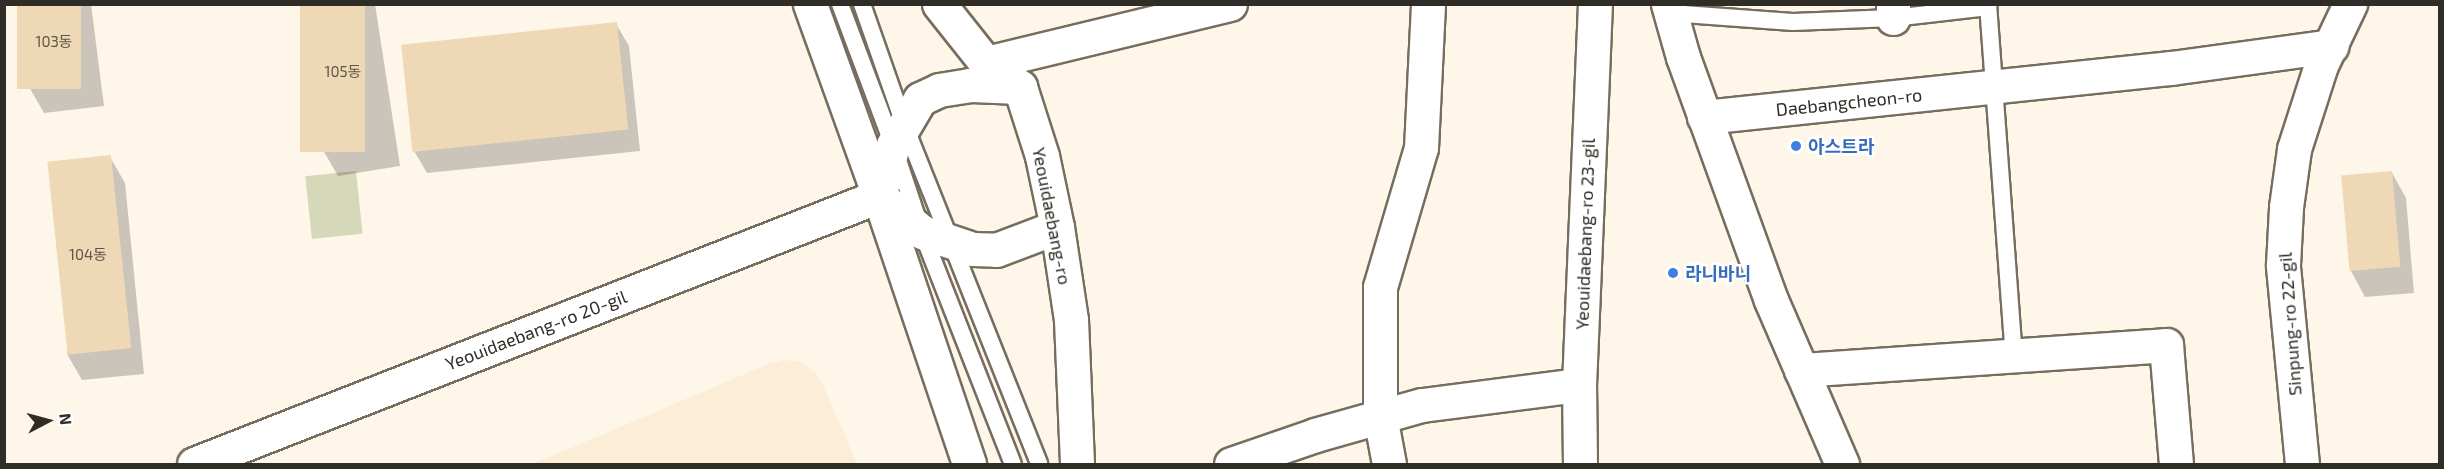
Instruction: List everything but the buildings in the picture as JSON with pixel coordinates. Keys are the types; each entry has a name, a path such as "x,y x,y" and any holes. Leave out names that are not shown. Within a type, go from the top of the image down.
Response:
{"street":[{"path":"810,4 879,196 969,465"},
{"path":"939,4 986,63 1020,87"},
{"path":"986,63 1230,4"},
{"path":"1389,465 1380,416 1380,286 1421,148 1428,4"},
{"name":"Yeouidaebang-ro 23-gil","path":"1580,465 1580,385 1595,4"},
{"name":"Sinpung-ro 22-gil","path":"2302,465 2283,265 2286,207 2294,149 2321,65 2348,5"},
{"path":"1669,9 1704,117 1771,300 1842,465"},
{"path":"1994,87 2171,68 2331,46"},
{"path":"879,196 899,135 920,99 939,90 970,85 1020,87"},
{"name":"Yeouidaebang-ro","path":"1020,87 1042,156 1057,227 1071,320 1072,393 1077,465"},
{"name":"Daebangcheon-ro","path":"1704,117 1994,87"},
{"path":"879,196 936,236 974,249 996,250 1057,227"},
{"name":"Yeouidaebang-ro 20-gil","path":"194,465 879,196"},
{"path":"1801,370 2166,345 2176,465"},
{"path":"1231,465 1316,435 1422,405 1580,385"}],"lane":[{"path":"840,4 899,135 936,236 1013,465"},
{"path":"862,4 899,135 936,236 1039,465"},
{"path":"1669,9 1793,22 1893,11 1988,6 2014,354"}],"shaded area":[{"path":"783,360 800,362 815,372 824,387 857,464 533,464 768,364"}],"green space":[{"path":"356,171 363,234 312,239 305,176"}],"place":[{"name":"아스트라","path":"1796,146"},
{"name":"라니바니","path":"1673,273"}]}
